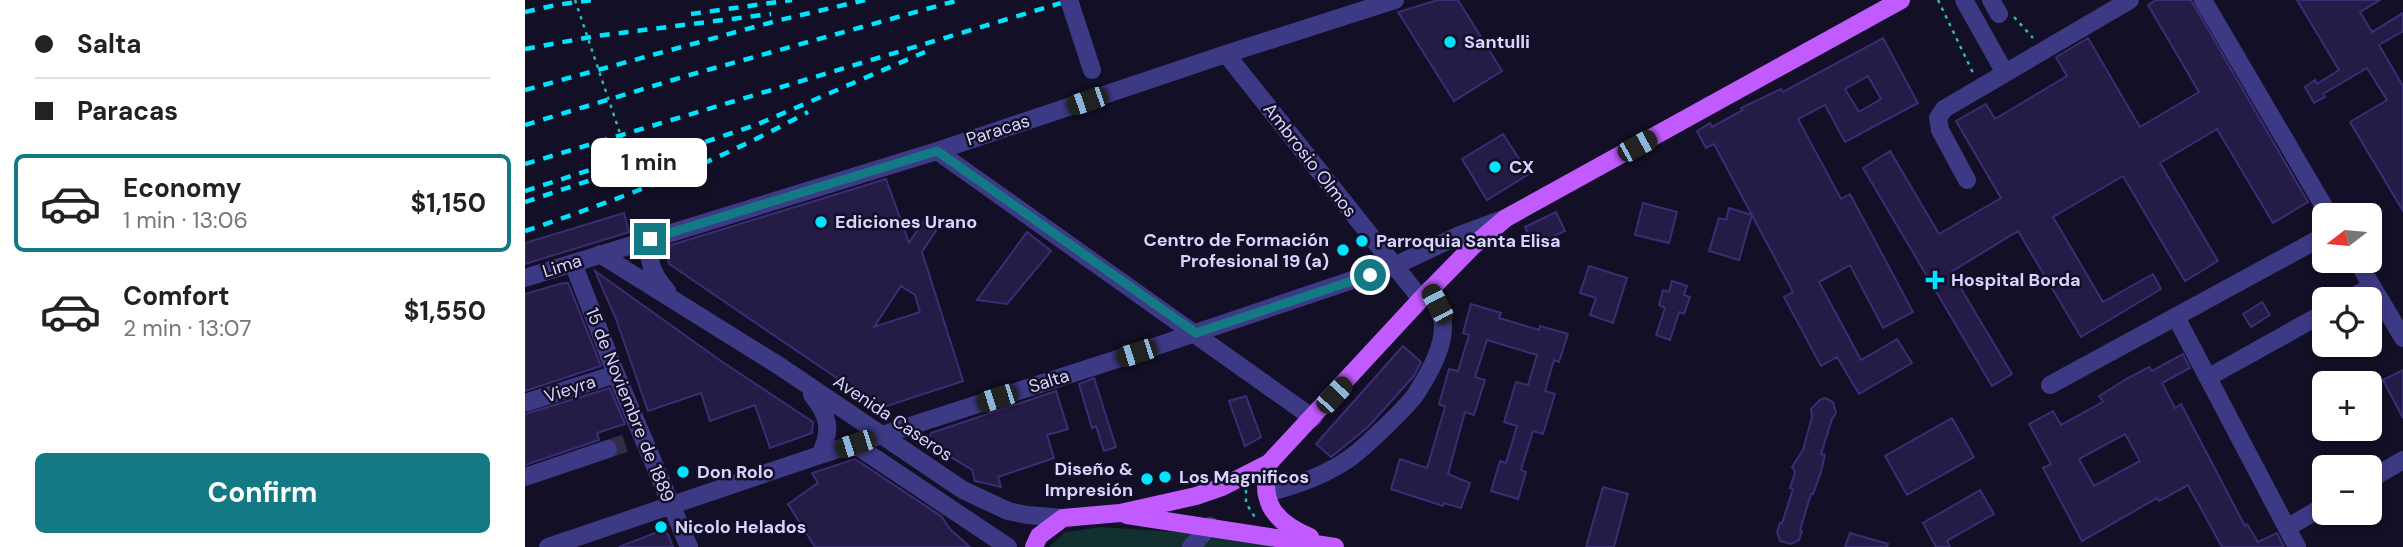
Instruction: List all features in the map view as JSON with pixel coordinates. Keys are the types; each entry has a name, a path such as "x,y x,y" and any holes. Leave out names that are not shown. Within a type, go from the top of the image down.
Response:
{"main road":[{"path":"1034,547 1044,531 1063,518 1120,513 1196,496 1269,463 1425,294 1474,245 1506,218 1901,0"},
{"path":"1269,463 1266,493 1270,507 1290,527 1335,547"},
{"path":"1120,513 1156,521 1210,526 1335,547"}],"street":[{"path":"1069,0 1101,96"},
{"name":"Paracas","path":"600,254 937,151 1395,0"},
{"path":"1951,0 1968,31"},
{"path":"1966,180 1940,130 1938,118 1944,109 2130,0"},
{"path":"2203,0 2322,203"},
{"path":"1985,6 2010,70"},
{"name":"Ambrosio Olmos","path":"1226,54 1394,266 1425,294 1441,313 1443,327 1439,349 1415,396 1353,456 1287,488 1266,493"},
{"path":"937,151 1313,418"},
{"name":"Salta","path":"548,547 1394,266 1460,234 1506,218"},
{"name":"Avenida Caseros","path":"650,239 649,263 652,272 676,301"},
{"path":"2050,385 2312,243"},
{"name":"Avenida Caseros","path":"600,254 778,365 951,483 995,506 1019,514 1063,518"},
{"name":"Lima","path":"525,278 600,254"},
{"name":"15 de Noviembre de 1889","path":"573,263 637,439 672,506 689,547"},
{"path":"2364,273 2403,338"},
{"path":"2176,317 2297,547"},
{"path":"2209,377 2312,320"},
{"path":"778,365 812,394 825,413 829,430 820,455"},
{"name":"Vieyra","path":"525,403 615,374"},
{"path":"855,444 1008,547"},
{"path":"525,477 608,449"},
{"path":"2382,472 2403,460"},
{"path":"2287,528 2312,513"},
{"path":"1191,547 1210,526"}],"path":[{"path":"575,0 625,148"},
{"path":"1938,0 1980,88"},
{"path":"1985,6 2043,50"},
{"path":"1243,477 1247,503 1262,535"}],"green space":[{"path":"1101,527 1235,536 1274,547 1049,547 1065,532"}],"building":[{"name":"Santulli","path":"1438,0 1458,0 1502,71 1454,101 1398,12"},
{"path":"2156,0 2191,0 2308,202 2273,223 2217,129 2160,163 2218,261 2185,281 2123,176 2053,217 2103,302 2153,274 2161,289 2081,337 2018,231 1951,272 2012,374 1992,386 1863,168 1890,151 1939,234 2001,198 1956,121 1986,104 1995,119 2067,76 2056,57 2088,38 2140,127 2199,92 2148,5"},
{"path":"2297,0 2380,0 2360,12 2372,32 2403,13 2403,31 2379,45 2403,86 2403,211 2350,122 2387,100 2367,68 2323,94 2325,97 2314,103 2305,87 2315,80 2317,84 2339,70"},
{"path":"1883,38 1918,103 1845,142 1825,105 1798,119 1841,199 1850,194 1913,312 1883,328 1850,265 1819,282 1861,360 1897,339 1912,363 1859,394 1837,357 1821,366 1784,297 1793,292 1714,144 1706,148 1697,131 1710,123 1712,127 1743,110 1741,108 1781,89 1783,92","holes":["1868,76 1881,99 1859,112 1845,89"]},
{"name":"CX","path":"1503,134 1529,174 1487,200 1462,159"},
{"path":"886,179 909,243 926,217 939,226 922,252 963,381 881,408 669,264 665,247","holes":["901,286 915,295 920,312 874,327"]},
{"path":"1643,203 1677,212 1669,243 1635,235"},
{"path":"1729,208 1752,215 1739,260 1709,251 1719,218 1726,220"},
{"path":"1556,212 1565,231 1533,246 1525,227"},
{"path":"624,213 629,232 525,264 525,243"},
{"path":"1027,232 1051,251 1007,304 977,300"},
{"path":"1589,266 1627,278 1613,323 1590,315 1596,298 1580,293"},
{"path":"595,271 721,361 813,422 812,433 770,448 755,405 710,421 701,393 648,411 616,319"},
{"path":"1672,281 1687,286 1684,295 1690,297 1684,314 1679,312 1670,340 1656,335 1665,308 1659,305 1663,290 1669,292"},
{"path":"568,283 601,366 525,391 525,294"},
{"path":"2262,302 2270,315 2251,327 2243,314"},
{"path":"1471,304 1501,313 1499,318 1539,330 1540,326 1568,334 1559,362 1554,360 1545,391 1555,394 1543,434 1533,431 1521,470 1526,472 1518,499 1491,491 1500,461 1506,463 1517,426 1504,422 1516,382 1528,385 1537,355 1487,340 1475,377 1485,380 1474,415 1465,412 1448,474 1470,483 1461,508 1444,503 1443,506 1391,489 1400,459 1427,468 1445,407 1439,404 1449,369 1458,371 1469,335 1463,333"},
{"path":"1403,346 1421,362 1414,376 1368,427 1331,457 1316,444"},
{"path":"2183,354 2190,368 2162,383 2175,408 2181,404 2245,526 2247,524 2258,542 2277,533 2284,547 2222,547 2188,485 2159,501 2157,498 2082,541 2043,468 2051,464 2029,424 2053,411 2061,425 2103,402 2099,396 2128,378 2149,367 2152,371","holes":["2125,434 2140,461 2094,486 2079,459"]},
{"path":"2403,370 2403,418 2383,380"},
{"path":"1094,378 1116,447 1104,451 1096,426 1092,428 1079,384"},
{"path":"610,388 625,424 597,433 599,440 525,465 525,414"},
{"path":"1056,391 1068,429 1047,435 1054,458 998,477 1001,487 975,481 972,470 928,443 931,433"},
{"path":"1246,396 1261,437 1245,446 1229,401"},
{"path":"1825,398 1833,402 1836,413 1821,454 1825,455 1821,472 1811,494 1799,540 1791,544 1780,541 1777,532 1793,489 1790,488 1795,472 1792,467 1803,450 1812,417 1811,409"},
{"path":"1952,418 1974,457 1907,495 1885,456"},
{"path":"855,459 941,516 950,529 970,547 815,547 788,504 818,483 812,473"},
{"path":"1603,487 1628,494 1614,547 1586,547"},
{"path":"1980,490 1994,514 1947,541 1950,547 1936,547 1923,523"},
{"path":"660,531 668,534 673,547 619,547"},
{"path":"1850,533 1888,544 1887,547 1845,547"}],"tunnel":[{"path":"608,449 632,441"}],"railway":[{"path":"525,12 592,0"},
{"path":"691,14 792,0"},
{"path":"525,90 780,20 865,0"},
{"path":"525,125 686,76 959,0"},
{"path":"525,164 1071,0"},
{"path":"525,49 596,36 771,14"},
{"path":"525,202 756,125 925,52"},
{"path":"525,231 669,178 808,112"},
{"path":"525,191 599,167"}],"place":[{"name":"Santulli","path":"1450,42"},
{"name":"CX","path":"1495,167"},
{"name":"Ediciones Urano","path":"821,222"},
{"name":"Parroquia Santa Elisa","path":"1362,241"},
{"name":"Centro de Formación Profesional 19 (a)","path":"1343,250"},
{"name":"Hospital Borda","path":"1935,280"},
{"name":"Don Rolo","path":"683,472"},
{"name":"Los Magnificos","path":"1165,477"},
{"name":"Diseño & Impresión","path":"1147,479"},
{"name":"Nicolo Helados","path":"661,527"}],"route":[{"path":"650,239 937,151 1196,333 1370,275"}]}
